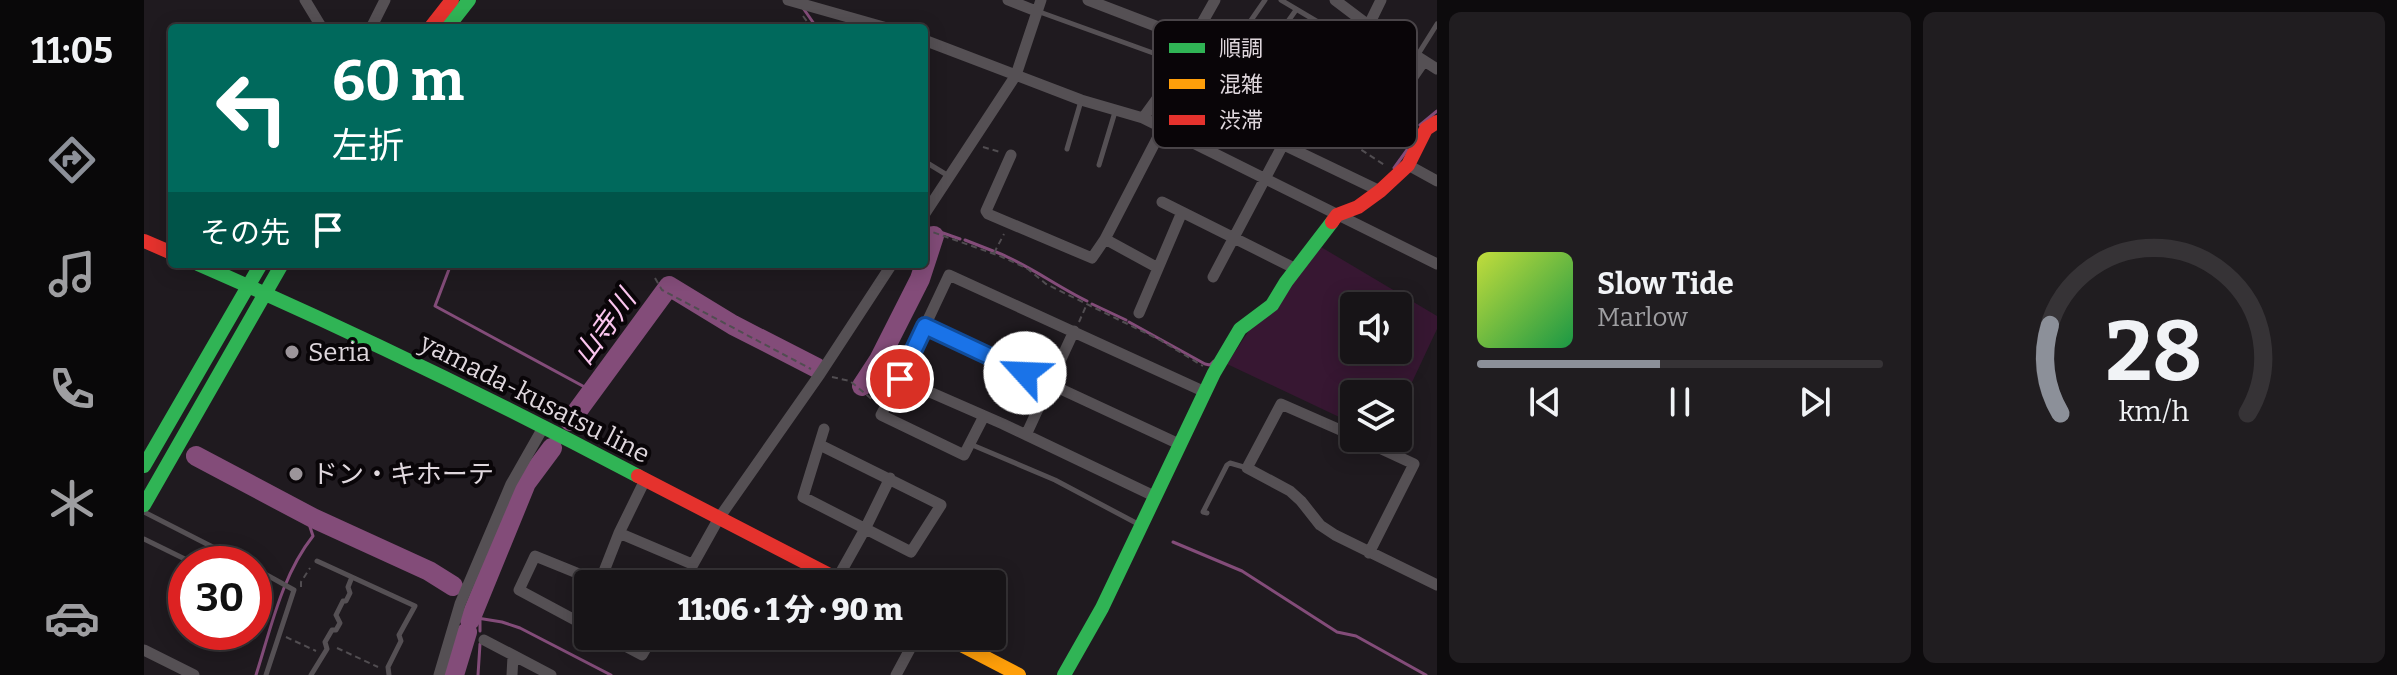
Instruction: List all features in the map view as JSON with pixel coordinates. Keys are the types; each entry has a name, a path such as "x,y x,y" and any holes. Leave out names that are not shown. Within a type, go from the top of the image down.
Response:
{"main road":[{"path":"433,24 452,0"},
{"path":"450,24 469,0"},
{"path":"1417,146 1426,129 1437,122"},
{"path":"1064,675 1102,608 1214,373 1240,329 1272,305 1337,215 1358,207 1380,191 1408,165 1416,148"},
{"path":"144,241 168,251"},
{"name":"yamada-kusatsu line","path":"208,268 544,426 821,570"},
{"path":"144,466 259,268"},
{"path":"144,505 280,268"},
{"path":"971,650 1019,675"}],"street":[{"path":"305,0 320,24"},
{"path":"373,24 385,0"},
{"path":"788,0 809,3 869,24"},
{"path":"928,208 1016,75 1038,6 1008,0"},
{"path":"1088,0 1153,25"},
{"path":"1204,20 1215,0"},
{"path":"1335,0 1361,20"},
{"path":"1371,20 1381,0"},
{"path":"928,42 1153,124"},
{"path":"1417,57 1437,69"},
{"path":"1417,64 1420,59"},
{"path":"1143,118 1153,104"},
{"path":"1011,155 986,211 988,214 1092,258 1153,146"},
{"path":"1200,148 1437,264"},
{"path":"1213,277 1280,148"},
{"path":"1290,148 1380,191"},
{"path":"1408,165 1437,181"},
{"path":"1162,202 1296,269"},
{"path":"1139,313 1182,212"},
{"path":"1105,239 1158,268"},
{"path":"689,570 719,518 889,268"},
{"path":"984,416 964,455 881,415 949,275 1205,392"},
{"path":"925,326 1179,444"},
{"path":"1026,435 1074,331"},
{"path":"900,379 1154,496"},
{"path":"1340,430 1281,404 1247,468 1290,491 1320,525 1369,553 1437,585"},
{"path":"439,675 460,604 511,484 544,426"},
{"path":"820,445 941,505 911,552 803,497 824,429"},
{"path":"1369,553 1414,464 1388,452"},
{"path":"847,570 890,478"},
{"path":"606,570 619,533 645,480"},
{"path":"619,533 692,564"},
{"path":"574,572 533,556 519,592 574,620"},
{"path":"484,640 551,675"},
{"path":"144,650 194,675"},
{"path":"896,675 909,650"},
{"path":"512,675 513,656"}],"lane":[{"path":"1251,20 1265,0"},
{"path":"1281,0 1314,20"},
{"path":"1038,6 1153,52"},
{"path":"1289,20 1296,10"},
{"path":"1420,59 1437,24"},
{"path":"1067,149 1081,100"},
{"path":"1099,165 1115,110"},
{"path":"928,164 948,176"},
{"path":"969,443 1055,480 1141,525"},
{"path":"1207,513 1203,512 1227,465 1230,463 1247,468"},
{"path":"144,512 211,546"},
{"path":"144,539 168,551"},
{"path":"317,561 415,606 399,635 401,641 388,667 389,674"},
{"path":"311,675 327,649 325,642 340,623 336,615 350,593 348,587 352,577"},
{"path":"266,675 294,590 272,578"}],"path":[{"path":"970,143 1011,155"},
{"path":"993,254 1009,223"},
{"path":"928,230 1028,269 1046,284 1160,340 1214,373"},
{"path":"655,278 662,290 820,374 850,381 885,408"},
{"path":"1074,331 1086,304"},
{"path":"285,636 324,655"},
{"path":"325,642 389,674"}],"shaded area":[{"path":"1321,247 1397,292 1340,292 1340,364 1412,364 1412,301 1437,316 1437,329 1412,382 1340,380 1340,417 1227,364 1252,326"}],"waterway":[{"path":"803,8 814,24"},
{"path":"1420,125 1437,111"},
{"path":"1394,168 1407,150"},
{"name":"山寺川","path":"928,227 939,232"},
{"path":"943,233 960,239"},
{"name":"山寺川","path":"928,254 934,236"},
{"path":"965,240 993,251"},
{"path":"996,252 1087,301"},
{"path":"449,268 435,306 592,391"},
{"name":"山寺川","path":"862,386 879,360 924,268"},
{"name":"山寺川","path":"570,421 669,286 733,325 817,368"},
{"path":"1092,304 1126,320"},
{"path":"1129,322 1205,364 1210,365 1214,361"},
{"name":"山寺川","path":"470,620 526,483 552,448"},
{"name":"山寺川","path":"196,456 313,518 429,571 453,586"},
{"path":"256,675 285,585 313,536 310,527 313,518"},
{"path":"1173,542 1242,571 1337,632 1356,636 1426,675"},
{"path":"471,617 520,628 611,675"},
{"path":"480,620 480,631"},
{"path":"454,675 467,632"},
{"path":"478,675 480,644"}],"traffic: fast":[{"path":"450,24 469,0"},
{"path":"1064,675 1102,608 1214,373 1240,329 1272,305 1332,222"},
{"path":"207,268 420,366 638,476"},
{"path":"144,466 259,268"},
{"path":"144,505 280,268"}],"traffic: slow":[{"path":"971,650 1019,675"}],"traffic: jam":[{"path":"433,24 452,0"},
{"path":"1417,147 1426,129 1437,122"},
{"path":"1332,222 1337,215 1358,207 1380,191 1408,165 1416,148"},
{"path":"144,241 168,251"},
{"path":"638,476 820,570"}],"place":[{"name":"Seria","path":"292,352"},
{"name":"ドン・キホーテ","path":"296,474"}],"route":[{"path":"900,379 925,326 1025,373"}]}
